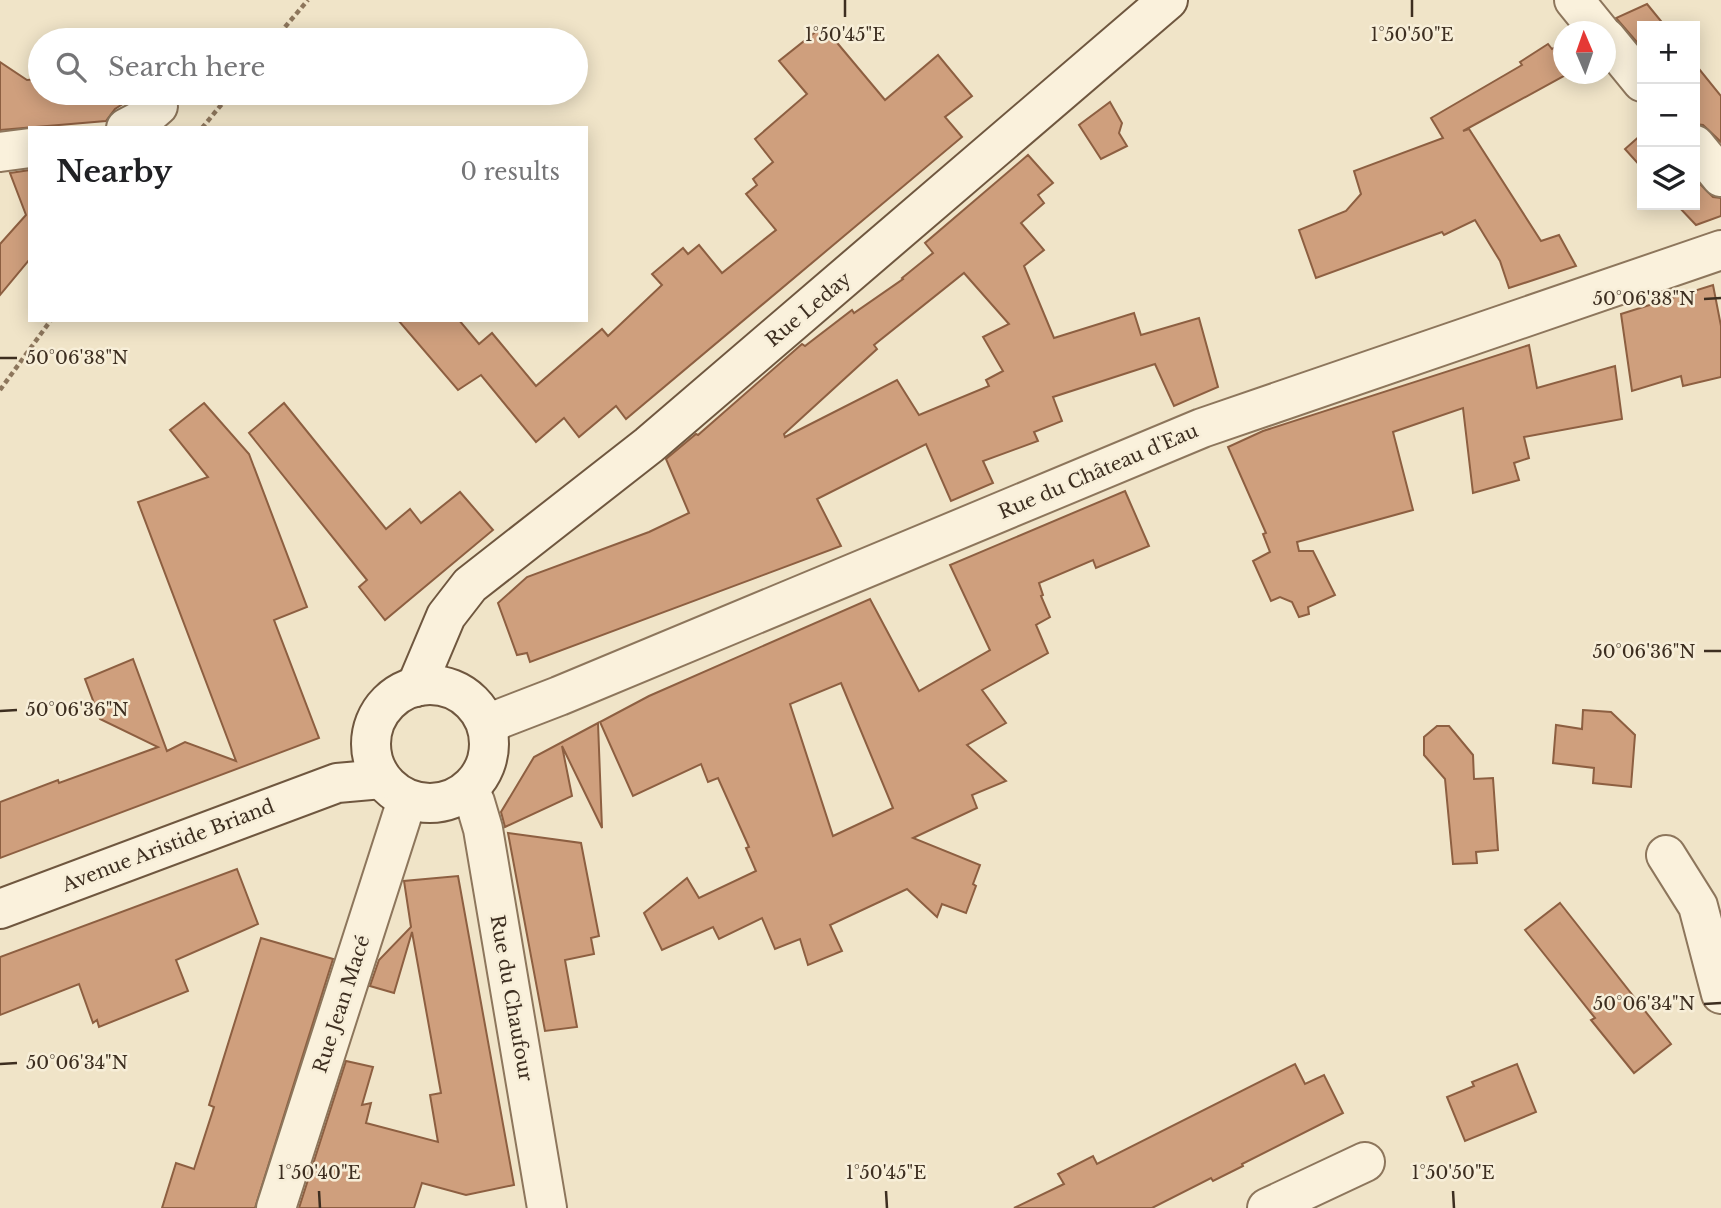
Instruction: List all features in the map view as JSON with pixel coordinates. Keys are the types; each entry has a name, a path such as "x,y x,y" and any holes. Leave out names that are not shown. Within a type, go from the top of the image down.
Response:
{"street":[{"name":"Rue Leday","path":"415,687 446,616 470,585 649,444 1168,0"},
{"path":"1574,0 1591,21"},
{"path":"1616,51 1637,76"},
{"path":"130,126 158,106"},
{"path":"1697,147 1721,177"},
{"path":"0,152 28,148"},
{"name":"Rue du Château d'Eau","path":"487,726 1202,428 1721,250"},
{"path":"446,616 447,657 454,690"},
{"path":"442,686 454,690 475,705 487,726 490,743 488,761 481,777 469,790 455,799 440,803 423,803 387,779 373,727 380,713 401,692 415,687 442,686"},
{"name":"Avenue Aristide Briand","path":"0,909 337,783 387,779"},
{"name":"Rue Jean Macé","path":"276,1208 387,779"},
{"name":"Rue du Chaufour","path":"469,790 483,829 547,1208"},
{"path":"1666,855 1698,905 1721,994"},
{"path":"1267,1208 1365,1162"}],"path":[{"path":"284,28 308,0"},
{"path":"204,126 221,105"},
{"path":"0,390 50,322"}],"building":[{"path":"1647,4 1661,21 1637,21 1637,42 1616,18"},
{"path":"823,26 885,100 938,55 972,96 945,117 962,137 626,419 616,406 579,437 564,418 536,442 481,375 458,390 400,322 461,322 479,344 492,333 536,386 602,329 608,336 662,285 652,274 683,248 688,254 699,245 722,273 776,230 746,194 757,185 753,179 773,162 755,139 807,94 779,61"},
{"path":"1548,44 1552,49 1553,82 1463,131 1469,129 1541,241 1559,235 1576,266 1509,288 1500,261 1475,220 1444,235 1442,232 1316,278 1299,230 1346,211 1361,194 1354,171 1443,138 1431,118 1522,65 1520,62"},
{"path":"0,62 28,80 28,105 121,105 106,121 0,130"},
{"path":"1700,70 1721,96 1721,142 1700,125"},
{"path":"1110,102 1122,123 1119,133 1127,146 1101,159 1079,125"},
{"path":"1637,138 1637,162 1625,149"},
{"path":"1028,155 1053,183 1038,195 1044,203 1021,223 1044,250 1024,266 1054,338 1134,313 1141,335 1199,318 1218,387 1174,406 1155,364 1053,397 1062,421 1034,432 1038,441 983,461 993,483 951,501 926,444 817,499 841,546 530,662 527,653 517,655 498,603 527,577 649,532 689,513 666,459 698,435 802,344 805,346 852,310 854,313 903,279 933,253 925,243","holes":["964,273 1009,324 983,337 1003,371 986,380 989,386 919,415 897,380 785,437 784,434 877,349 874,345"]},
{"path":"28,170 28,261 0,295 0,244 26,215 10,173"},
{"path":"1700,184 1713,197 1721,198 1721,216 1696,225 1682,210 1700,210"},
{"path":"1713,285 1721,326 1721,377 1683,386 1681,376 1632,391 1621,314"},
{"path":"1529,345 1537,388 1615,366 1622,419 1524,437 1529,458 1514,463 1519,480 1473,493 1463,408 1393,432 1413,510 1297,542 1299,551 1313,551 1335,595 1308,607 1309,614 1299,617 1292,602 1280,597 1271,601 1253,561 1270,552 1263,534 1266,533 1228,447 1263,431"},
{"path":"204,403 249,454 307,607 274,620 319,738 0,858 0,802 158,747 100,719 85,679 133,659 167,751 185,742 236,761 138,502 208,477 170,430"},
{"path":"284,403 386,529 410,509 421,523 460,492 493,530 385,620 359,587 367,580 249,433"},
{"path":"1125,491 1149,546 1096,568 1093,560 1039,583 1050,617 1036,625 1048,653 982,690 1006,723 967,745 1006,781 972,795 977,808 913,838 980,865 966,913 942,904 937,917 907,889 830,925 842,951 808,965 800,939 775,949 762,918 719,939 713,927 662,950 644,913 687,878 699,898 756,871 746,848 749,847 718,778 708,782 701,764 633,796 600,722 649,696 870,599 919,691 990,650 950,565","holes":["841,683 893,808 833,836 790,704"]},
{"path":"1583,710 1611,712 1635,735 1631,787 1593,783 1594,768 1553,763 1556,725 1582,729"},
{"path":"598,723 602,828 562,746 572,796 505,827 501,812 534,757"},
{"path":"1437,726 1449,726 1473,755 1474,779 1493,778 1498,850 1476,852 1477,863 1453,864 1445,779 1424,755 1424,737"},
{"path":"508,833 581,843 599,936 591,938 594,954 565,960 577,1027 545,1031"},
{"path":"237,869 258,924 176,960 188,991 99,1027 97,1020 93,1023 79,984 0,1015 0,957"},
{"path":"458,876 514,1185 466,1195 422,1183 414,1208 299,1208 346,1061 373,1067 362,1105 371,1103 366,1123 438,1142 430,1095 441,1093 412,932 394,993 370,986 379,960 411,927 404,881"},
{"path":"1560,903 1671,1044 1634,1073 1591,1020 1595,1018 1525,930"},
{"path":"261,938 333,959 255,1208 162,1208 176,1163 194,1169 214,1107 209,1105"},
{"path":"1295,1064 1305,1084 1324,1075 1343,1113 1213,1181 1211,1178 1152,1208 1014,1208 1064,1184 1058,1174 1093,1156 1097,1164"},
{"path":"1517,1064 1536,1112 1465,1141 1447,1097 1474,1086 1472,1082"}]}
